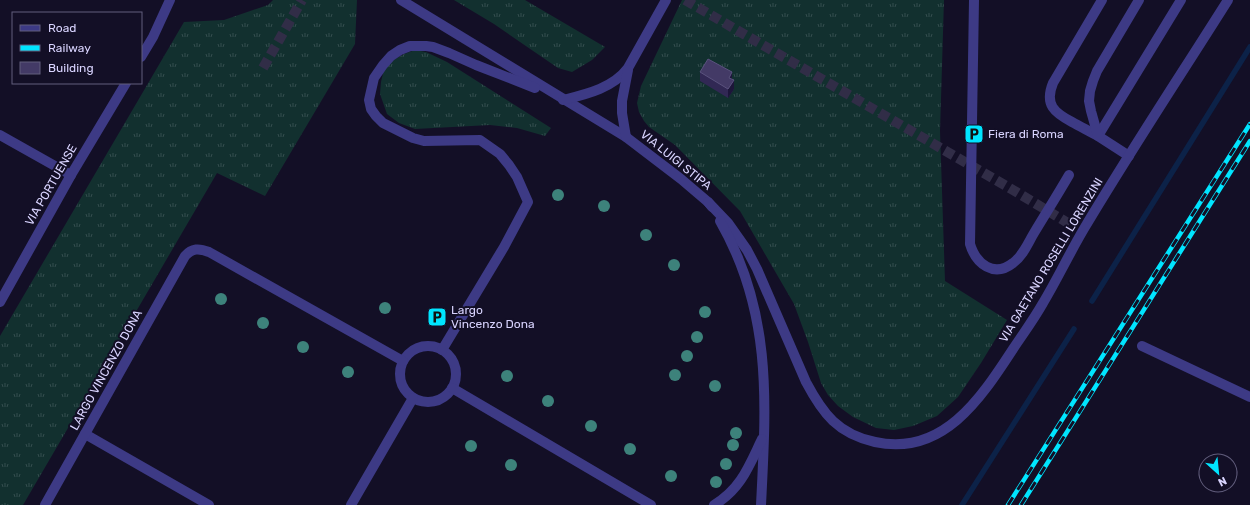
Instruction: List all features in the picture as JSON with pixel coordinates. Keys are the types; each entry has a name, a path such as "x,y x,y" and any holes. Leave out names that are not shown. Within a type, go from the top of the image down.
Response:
{"street":[{"path":"142,55 153,37 170,0"},
{"name":"VIA LUIGI STIPA","path":"401,0 626,137 660,162 708,202 736,250 747,280 756,313 762,349 764,433 761,505"},
{"path":"442,350 504,247 528,202 510,165 500,154 480,140 420,140 406,136 383,123 376,116 368,100 374,78 391,56 400,50 410,46 426,46 449,53 560,98 586,94 622,76 666,0"},
{"path":"974,0 970,244 977,260 989,268 1002,269 1014,262 1019,257 1069,175"},
{"path":"1102,0 1053,83 1050,91 1050,100 1056,112 1129,156"},
{"path":"1098,136 1091,111 1090,91 1092,82 1139,0"},
{"path":"1098,136 1181,0"},
{"name":"VIA GAETANO ROSELLI LORENZINI","path":"708,202 728,222 747,250 757,269 806,382 814,398 828,418 844,430 870,441 891,445 904,445 921,441 938,433 958,420 991,383 1044,302 1084,228 1228,0"},
{"path":"626,137 622,113 622,101 628,68"},
{"name":"VIA PORTUENSE","path":"0,302 71,175 125,84"},
{"path":"0,135 71,175"},
{"name":"LARGO VINCENZO DONA","path":"45,505 185,256 191,250 195,249 209,252 403,361"},
{"path":"428,346 442,350 453,363 456,371 452,388 442,399 435,401 420,401 407,394 400,381 400,374 403,361 408,354 421,347 428,346"},
{"path":"1142,346 1250,397"},
{"path":"452,388 651,505"},
{"path":"351,505 413,398"},
{"path":"714,505 726,497 738,485 747,470 764,433"},
{"path":"85,434 209,505"}],"green space":[{"path":"273,0 357,0 355,44 265,196 217,173 23,505 0,505 0,336 184,22 224,20 268,5"},
{"path":"454,0 525,0 605,47 592,60 572,72 558,68 494,24"},
{"path":"682,0 944,0 940,131 945,281 1007,320 958,397 937,416 913,426 894,430 876,428 853,417 838,406 828,395 821,383 794,304 740,211 675,145 649,127 644,121 639,112 637,103 641,86"},
{"path":"415,50 426,52 447,62 551,128 545,136 517,128 490,125 415,129 399,123 387,114 380,94 381,82 384,69 392,61"}],"building":[{"path":"708,59 732,72 729,78 734,80 728,89 700,72"}],"waterway":[{"path":"1092,301 1250,47"},
{"path":"962,505 1074,329"}],"tunnel":[{"path":"263,68 302,0"},
{"path":"685,0 1073,226"}],"railway":[{"path":"1008,505 1250,124"},
{"path":"1021,505 1250,141"}],"place":[{"name":"Fiera di Roma","path":"974,134"},
{"name":"Largo Vincenzo Dona","path":"437,317"}]}
